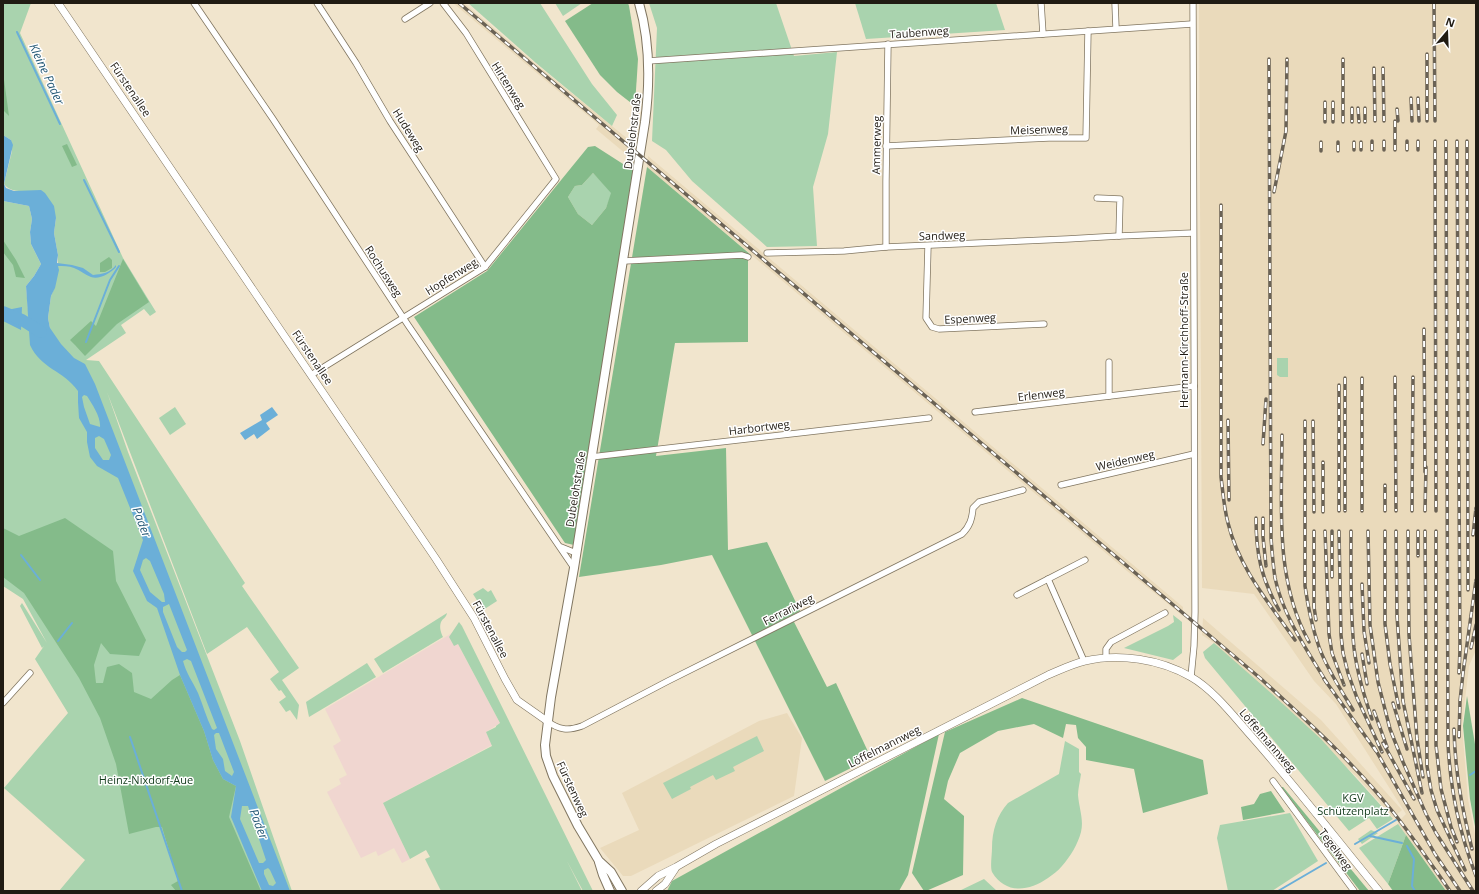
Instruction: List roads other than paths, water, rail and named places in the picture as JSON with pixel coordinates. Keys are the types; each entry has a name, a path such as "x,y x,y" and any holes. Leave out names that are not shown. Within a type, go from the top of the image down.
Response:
{"main road":[{"name":"Dubelohstraße","path":"547,721 574,568 645,122 648,96 648,61 645,32 639,3"},
{"name":"Fürstenweg","path":"547,721 545,737 546,756 564,798 586,842 599,861 611,872 622,891"},
{"name":"Fürstenweg","path":"599,861 610,891"}],"street":[{"name":"Fürstenallee","path":"58,3 468,608 517,700 547,721"},
{"name":"Rochusweg","path":"194,3 273,118 403,318 574,568"},
{"name":"Hudeweg","path":"317,3 485,267"},
{"path":"405,19 430,3"},
{"name":"Hirtenweg","path":"444,3 466,33 556,179"},
{"path":"1041,3 1044,34"},
{"path":"1115,3 1116,28"},
{"name":"Hermann-Kirchhoff-Straße","path":"1191,677 1194,633 1193,3"},
{"name":"Taubenweg","path":"648,61 1192,24"},
{"name":"Meisenweg","path":"886,146 1041,138 1086,138 1088,30"},
{"name":"Ammerweg","path":"886,247 888,44"},
{"name":"Hopfenweg","path":"311,375 485,267 556,179"},
{"path":"1097,198 1120,199 1119,236"},
{"name":"Sandweg","path":"767,253 844,251 886,247 1193,233"},
{"name":"Espenweg","path":"928,246 926,318 932,327 939,329 1044,324"},
{"path":"624,261 742,255 748,257"},
{"path":"1109,362 1109,396"},
{"name":"Erlenweg","path":"975,412 1194,386"},
{"name":"Harbortweg","path":"591,457 929,418"},
{"name":"Weidenweg","path":"1061,485 1194,454"},
{"name":"Ferrariweg","path":"547,721 556,727 567,729 574,729 582,726 662,684 962,534 968,528 972,518 972,508 979,502 1023,490"},
{"path":"560,547 576,552"},
{"path":"1017,594 1085,560"},
{"path":"1048,579 1084,661"},
{"path":"1106,658 1106,649 1111,642 1165,613"},
{"name":"Löffelmannweg","path":"641,891 658,876 676,868 716,844 1021,688 1048,675 1084,661 1119,657 1149,662 1176,670 1191,677 1207,689 1286,776 1379,891"},
{"path":"3,703 30,673"},
{"name":"Tegelweg","path":"1274,781 1354,891"},
{"name":"Löffelmannweg","path":"656,891 664,884 676,868"}],"water":[{"name":"Pader","path":"3,135 11,140 13,145 4,184 6,188 14,191 41,190 45,193 54,206 56,218 54,233 58,255 57,263 83,268 93,275 103,274 114,268 116,265 116,267 111,272 98,278 89,276 72,267 58,266 59,270 55,288 51,296 48,318 50,328 61,344 74,358 85,364 95,384 290,891 262,891 231,817 236,786 223,779 213,760 204,731 180,675 157,608 147,601 133,571 143,540 118,478 97,466 90,457 87,432 79,418 78,391 66,378 46,365 30,345 26,286 41,264 31,244 30,232 32,219 29,206 3,201","holes":["84,395 87,396 96,411 100,427 90,424 82,397","99,436 104,439 111,455 109,460 103,460 95,448 95,438","146,558 150,561 164,594 165,602 162,602 150,592 140,570 143,560","169,604 187,650 185,652 182,652 177,647 163,612 163,607","187,659 191,661 217,728 214,730 212,729 198,693 183,661","219,733 234,772 232,776 225,771 223,759 216,749 214,735","242,806 248,806 266,860 263,863 259,863 240,819","268,868 276,883 273,886 269,885 264,874 264,870"]},
{"path":"22,307 21,330 3,321 3,308 7,310"},
{"path":"272,407 278,415 266,423 270,429 257,439 254,434 245,440 240,433 262,420 260,415"}],"waterway":[{"name":"Kleine Pader","path":"17,32 60,124"},
{"name":"Kleine Pader","path":"84,180 119,252"},
{"name":"Kleine Pader","path":"86,342 110,280 119,266"},
{"path":"3,312 22,320 41,332"},
{"path":"21,555 40,580"},
{"path":"58,641 72,623"},
{"path":"130,737 182,891"},
{"path":"1470,775 1476,771"},
{"path":"1355,844 1396,820"},
{"path":"1370,836 1402,843"},
{"path":"1407,846 1414,859 1412,886 1415,891"},
{"path":"1278,891 1326,863"}],"railway":[{"path":"459,3 1260,678 1330,743 1362,776 1408,831 1450,891"},
{"path":"1434,3 1435,121"},
{"path":"1427,54 1427,121"},
{"path":"1269,59 1271,538 1275,578 1284,606 1296,632 1327,683"},
{"path":"1274,192 1286,131 1287,59"},
{"path":"1343,59 1343,122"},
{"path":"1374,68 1375,121"},
{"path":"1383,68 1384,121"},
{"path":"1411,98 1412,121"},
{"path":"1418,98 1419,121"},
{"path":"1325,102 1325,122"},
{"path":"1333,102 1333,122"},
{"path":"1352,108 1352,122"},
{"path":"1358,108 1359,122"},
{"path":"1365,108 1365,122"},
{"path":"1397,109 1398,121"},
{"path":"1395,121 1395,150"},
{"path":"1372,141 1372,150"},
{"path":"1384,141 1384,150"},
{"path":"1407,141 1407,150"},
{"path":"1418,141 1418,150"},
{"path":"1435,141 1436,511"},
{"path":"1446,141 1448,745 1451,779 1460,827 1476,876"},
{"path":"1457,141 1459,673"},
{"path":"1467,141 1468,590"},
{"path":"1321,142 1321,151"},
{"path":"1338,142 1338,151"},
{"path":"1354,142 1354,150"},
{"path":"1361,142 1361,150"},
{"path":"1221,205 1221,477 1226,512 1233,539 1247,570 1265,599 1295,640"},
{"path":"1424,329 1425,472"},
{"path":"1395,377 1396,511"},
{"path":"1412,511 1413,377"},
{"path":"1345,378 1345,511"},
{"path":"1362,378 1362,511"},
{"path":"1339,385 1339,511"},
{"path":"1263,444 1266,399"},
{"path":"1228,420 1229,500"},
{"path":"1305,421 1306,594 1312,624 1322,655 1334,679 1353,710"},
{"path":"1313,421 1314,512"},
{"path":"1282,435 1281,514 1285,567 1290,593 1298,618 1309,642"},
{"path":"1323,462 1323,512"},
{"path":"1425,511 1426,467"},
{"path":"1385,485 1385,511"},
{"path":"1473,535 1476,508"},
{"path":"1256,518 1257,543 1261,566 1268,587 1279,610"},
{"path":"1263,518 1266,566"},
{"path":"1314,531 1314,607 1316,620"},
{"path":"1325,531 1329,634 1332,653 1344,685"},
{"path":"1332,531 1332,577"},
{"path":"1339,531 1341,635 1343,653 1357,698 1382,752"},
{"path":"1351,531 1351,604 1354,648 1361,684 1372,719"},
{"path":"1368,531 1370,625 1378,682 1390,729 1426,814 1436,833 1473,891"},
{"path":"1385,531 1385,624 1390,664 1399,708"},
{"path":"1396,531 1397,616 1403,701 1422,793"},
{"path":"1408,531 1409,635 1417,739 1423,777"},
{"path":"1418,531 1418,556"},
{"path":"1425,531 1427,766 1431,790 1437,810 1465,870"},
{"path":"1436,531 1436,745 1441,789 1451,827 1457,842"},
{"path":"1459,737 1460,701 1463,673 1476,580"},
{"path":"1362,584 1364,631 1369,663"},
{"path":"1471,648 1476,625"},
{"path":"1362,654 1367,684"},
{"path":"1324,679 1376,751"},
{"path":"1393,703 1407,749"},
{"path":"1374,711 1387,747"},
{"path":"1454,729 1460,790 1472,849"},
{"path":"1383,743 1414,799"},
{"path":"1374,747 1435,854 1460,891"}],"park label":[{"name":"Heinz-Nixdorf-Aue","path":"146,779"},
{"name":"KGV Schützenplatz","path":"1353,803"}]}
